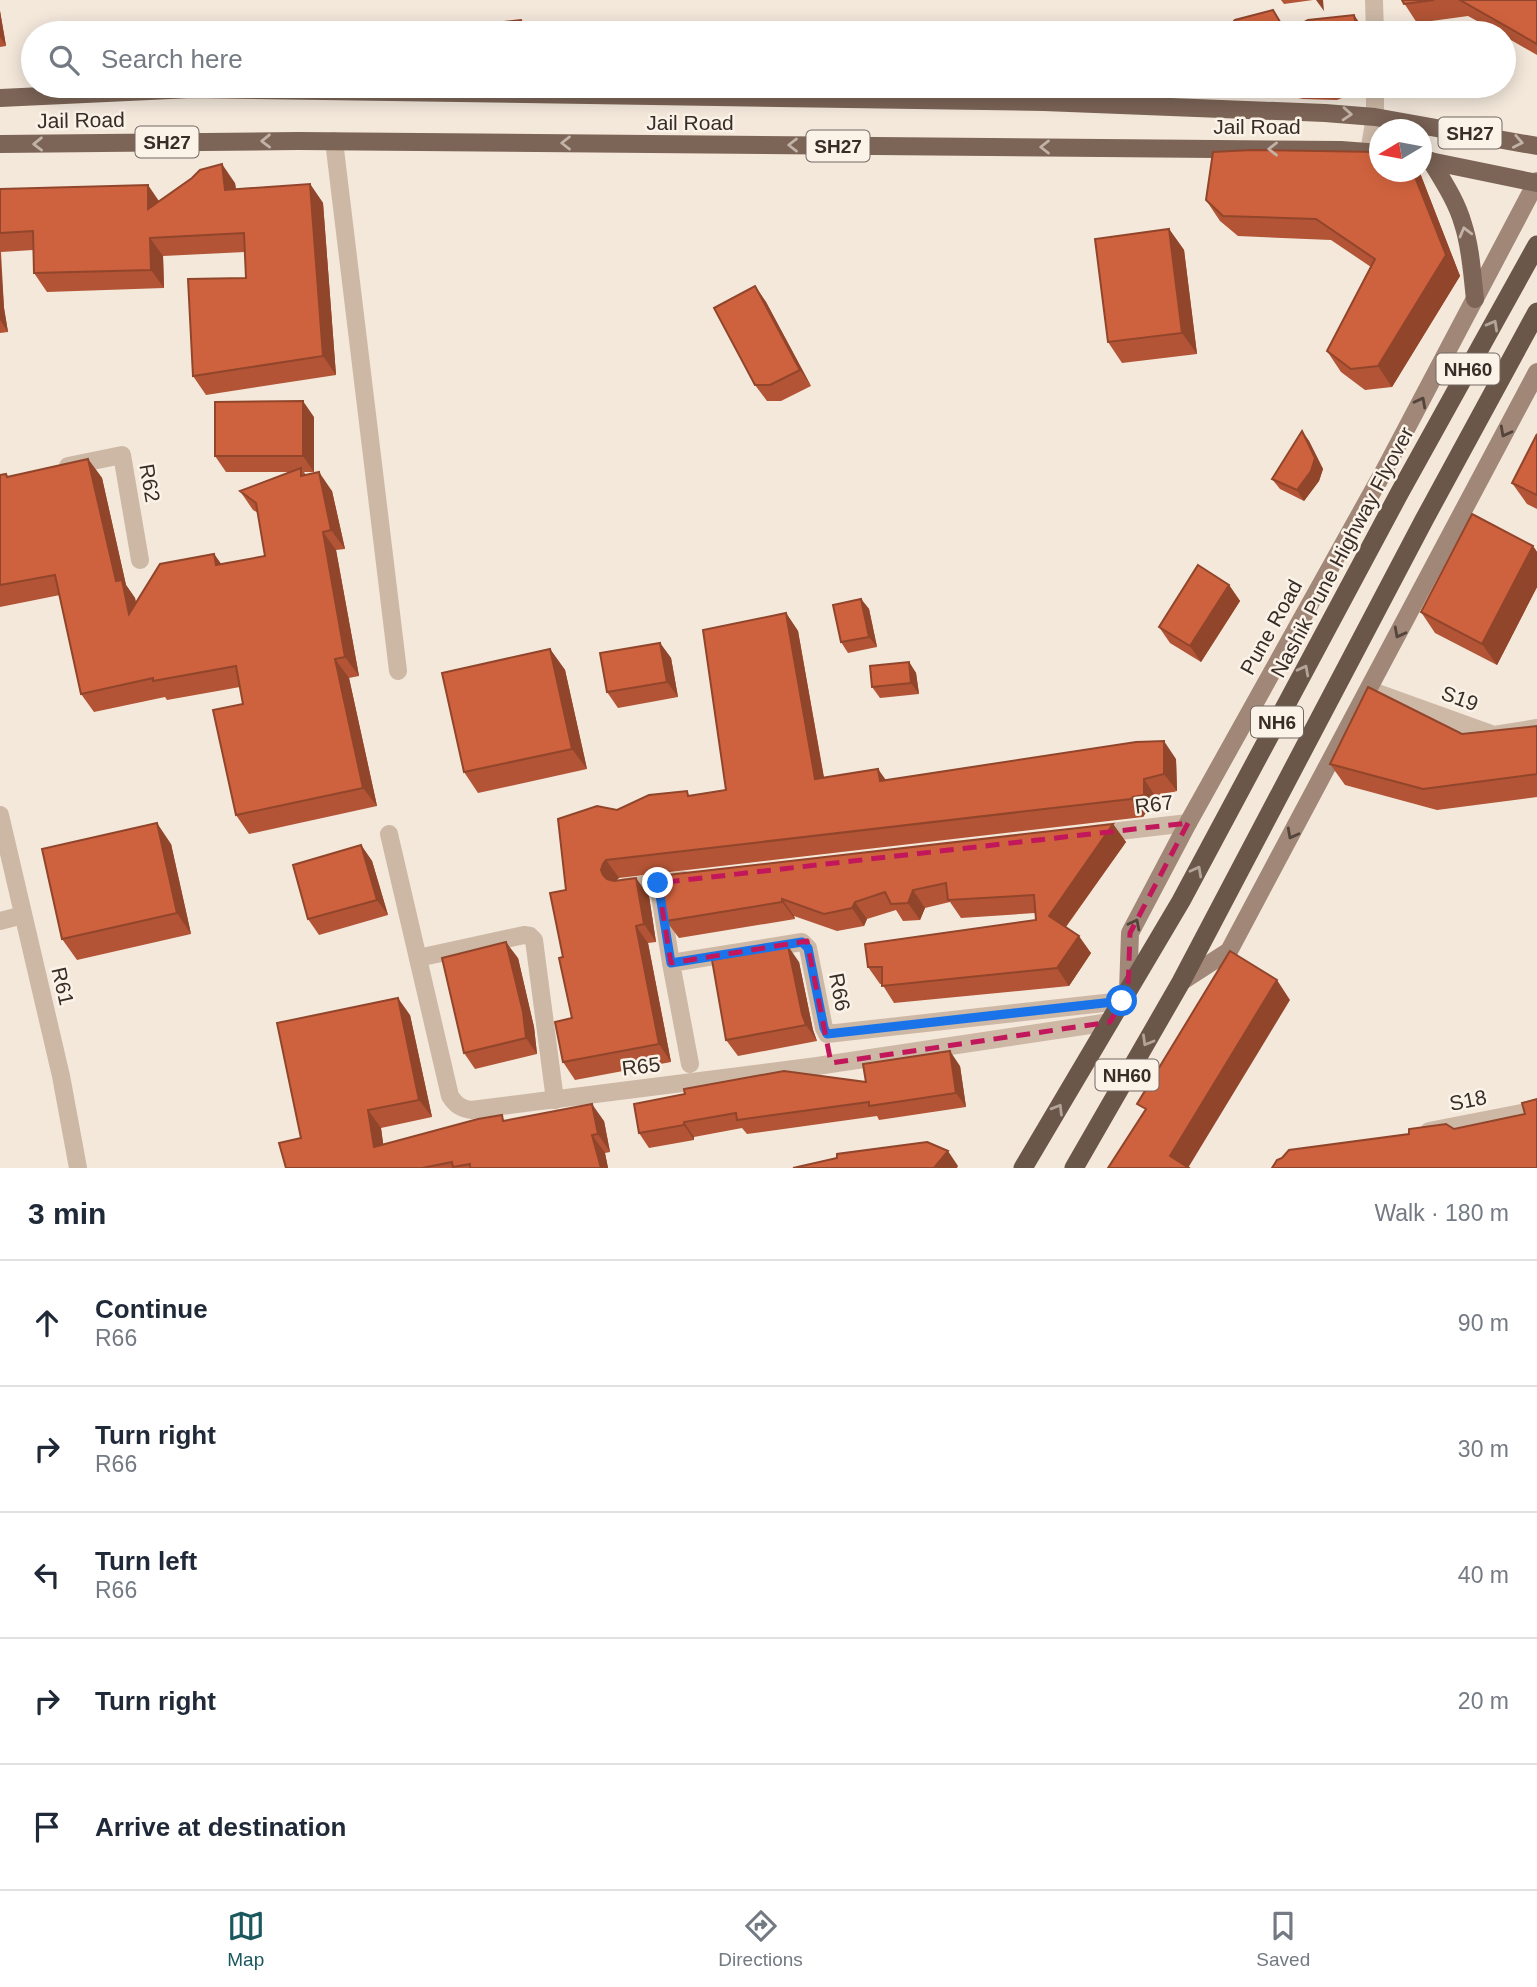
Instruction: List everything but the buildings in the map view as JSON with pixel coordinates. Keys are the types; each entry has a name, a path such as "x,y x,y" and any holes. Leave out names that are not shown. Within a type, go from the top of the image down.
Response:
{"highway":[{"name":"Nashik Pune Highway Flyover","path":"1125,996 1181,901 1400,492 1537,246"},
{"name":"NH60","path":"1424,520 1537,312"},
{"name":"NH6","path":"1181,982 1424,520"},
{"name":"NH60","path":"1074,1168 1181,982"},
{"name":"NH6","path":"1023,1168 1125,996"}],"main road":[{"path":"0,98 21,97"},
{"path":"786,98 1044,102 1375,117"},
{"name":"SH27","path":"1375,117 1537,146"},
{"name":"Jail Road","path":"0,144 334,141 1369,152"},
{"name":"SH27","path":"1432,162 1537,182"},
{"path":"1432,168 1442,180 1463,222 1475,299"},
{"name":"Pune Road","path":"1125,996 1130,933 1188,823 1384,471 1537,182"},
{"path":"1181,982 1229,951 1537,372"}],"street":[{"path":"1374,0 1375,21"},
{"path":"1375,98 1375,117"},
{"path":"334,141 398,671"},
{"name":"R62","path":"54,469 122,455 140,560"},
{"name":"S19","path":"1369,690 1494,735 1537,728"},
{"name":"R61","path":"0,815 61,1076 78,1168"},
{"name":"R67","path":"1084,835 1188,823"},
{"name":"R65","path":"389,834 450,1096 455,1105 462,1109 555,1100 831,1063 1110,1021"},
{"path":"625,887 699,878"},
{"path":"658,883 690,1064"},
{"path":"0,921 23,915"},
{"path":"418,958 524,935 534,940 555,1100"},
{"name":"R66","path":"671,963 802,942 808,948 827,1034 1125,996"},
{"path":"827,1034 831,1063"},
{"name":"S18","path":"1417,1133 1537,1110"}],"highlighted area":[{"path":"1188,823 1130,933 1128,991 1110,1022 831,1063 807,941 671,963 658,883"}],"route":[{"path":"658,883 671,963 802,942 806,944 827,1034 1122,1001"}]}
